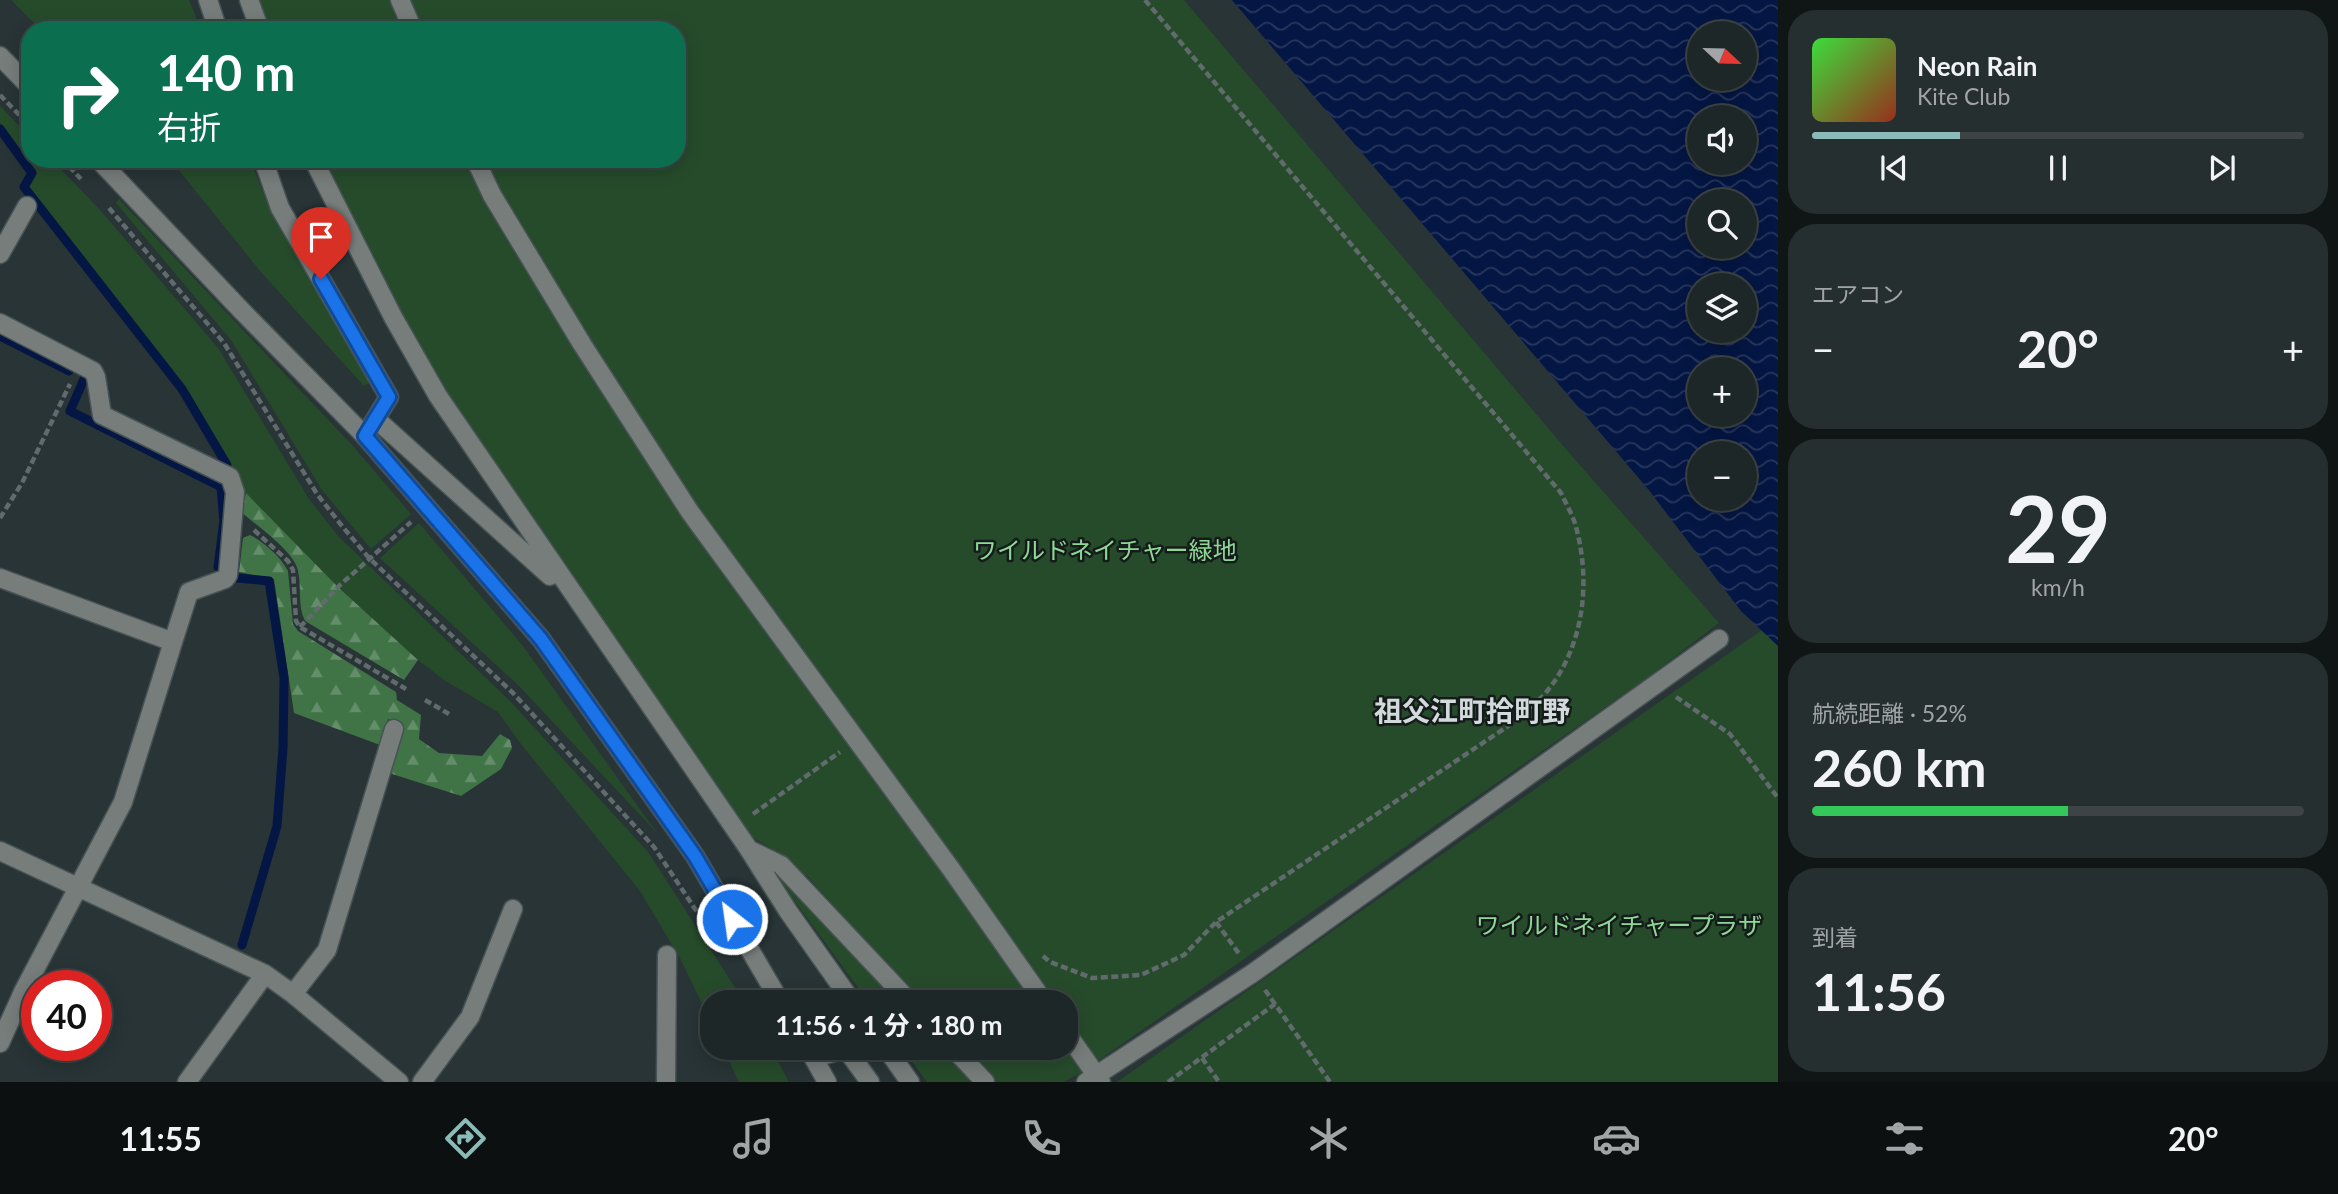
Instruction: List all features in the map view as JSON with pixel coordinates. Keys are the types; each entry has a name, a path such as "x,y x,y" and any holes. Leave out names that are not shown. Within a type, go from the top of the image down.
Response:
{"street":[{"path":"208,0 215,21"},
{"path":"249,0 257,21"},
{"path":"400,0 409,21"},
{"path":"0,56 21,78"},
{"path":"107,168 365,436 541,639 695,856 774,990"},
{"path":"266,168 280,208 389,397 365,436"},
{"path":"318,168 393,317 438,396 844,990"},
{"path":"479,168 492,195 582,344 690,512 1036,990"},
{"path":"0,254 27,206"},
{"path":"0,323 93,371 102,415 230,478 235,492 228,575 225,579 189,592 123,802 23,992 0,1043"},
{"path":"376,419 573,596"},
{"path":"0,578 173,642"},
{"path":"1078,1052 1094,1079 1253,973 1719,639"},
{"path":"293,994 327,950 394,729"},
{"path":"748,848 781,865 899,990"},
{"path":"0,850 265,975 293,994 399,1082"},
{"path":"422,1082 470,1017 513,909"},
{"path":"666,1082 667,955"},
{"path":"187,1082 265,975"},
{"path":"815,1060 827,1082"},
{"path":"854,1060 870,1082"},
{"path":"894,1060 910,1082"},
{"path":"964,1060 985,1082"}],"path":[{"path":"1040,954 1050,962 1093,978 1141,975 1184,955 1216,922 1517,720 1548,690 1568,660 1578,630 1585,587 1576,525 1561,493 1145,0"},
{"path":"0,95 21,117"},
{"path":"70,168 87,186"},
{"path":"104,203 224,343 317,494 369,558 513,693 654,846 706,927"},
{"path":"0,518 22,483 80,364"},
{"path":"233,512 288,561 293,570 296,621 300,627 406,689"},
{"path":"300,627 340,585 415,518"},
{"path":"1657,684 1730,734 1778,798"},
{"path":"425,700 449,714"},
{"path":"733,829 857,740"},
{"path":"1216,922 1253,973"},
{"path":"1168,1082 1275,1004 1330,1082"},
{"path":"1202,1058 1219,1082"}],"green space":[{"path":"11,0 189,0 197,21 32,21"},
{"name":"ワイルドネイチャー緑地","path":"258,0 1184,0 1571,455 1719,623 1647,678 1082,1072 1063,1082 991,1082 972,1060 1078,1060 1078,990 908,990 808,877 777,852 739,829 444,393 401,316 327,168 686,168 686,21 306,21 303,16 305,21 265,21"},
{"path":"0,106 21,128 21,151 0,123"},
{"path":"33,168 60,168 101,211 218,348 309,499 338,536 510,701 648,852 737,990 700,990 700,1000 681,960 640,891 498,712 444,680 418,660 338,587 246,493 185,388 29,187 37,173"},
{"path":"177,168 254,168 269,207 370,382 364,386 260,271"},
{"path":"119,199 353,446 411,514 371,549 322,490 231,340 116,203"},
{"path":"246,493 338,587 418,660 404,680 305,621 295,564 283,547 241,512"},
{"path":"419,523 523,646 657,833 519,686 380,558"},
{"path":"250,535 272,550 288,571 293,624 298,631 396,692 397,700 421,715 419,739 439,753 482,756 500,734 510,740 512,748 501,769 461,796 389,773 403,726 388,719 380,745 294,713 274,579 239,572 243,538"},
{"name":"ワイルドネイチャープラザ","path":"1762,630 1778,646 1778,1082 1117,1082"},
{"path":"778,878 788,878 888,990 860,990"},
{"path":"729,1060 777,1060 789,1082 739,1082"},
{"path":"911,1060 951,1060 971,1082 927,1082"}],"water":[{"path":"1232,0 1778,0 1778,646 1741,611 1648,489"}],"waterway":[{"path":"0,129 21,158"},
{"path":"28,168 32,173 24,187 182,389 227,465"},
{"path":"0,336 69,371"},
{"path":"84,379 70,411 221,487 224,521 218,567"},
{"path":"237,578 269,581 284,678 283,748 277,826 242,945"}],"district":[{"name":"祖父江町拾町野","path":"1472,710"}],"route":[{"path":"321,279 389,397 365,436 541,639 695,856 732,919"}]}
